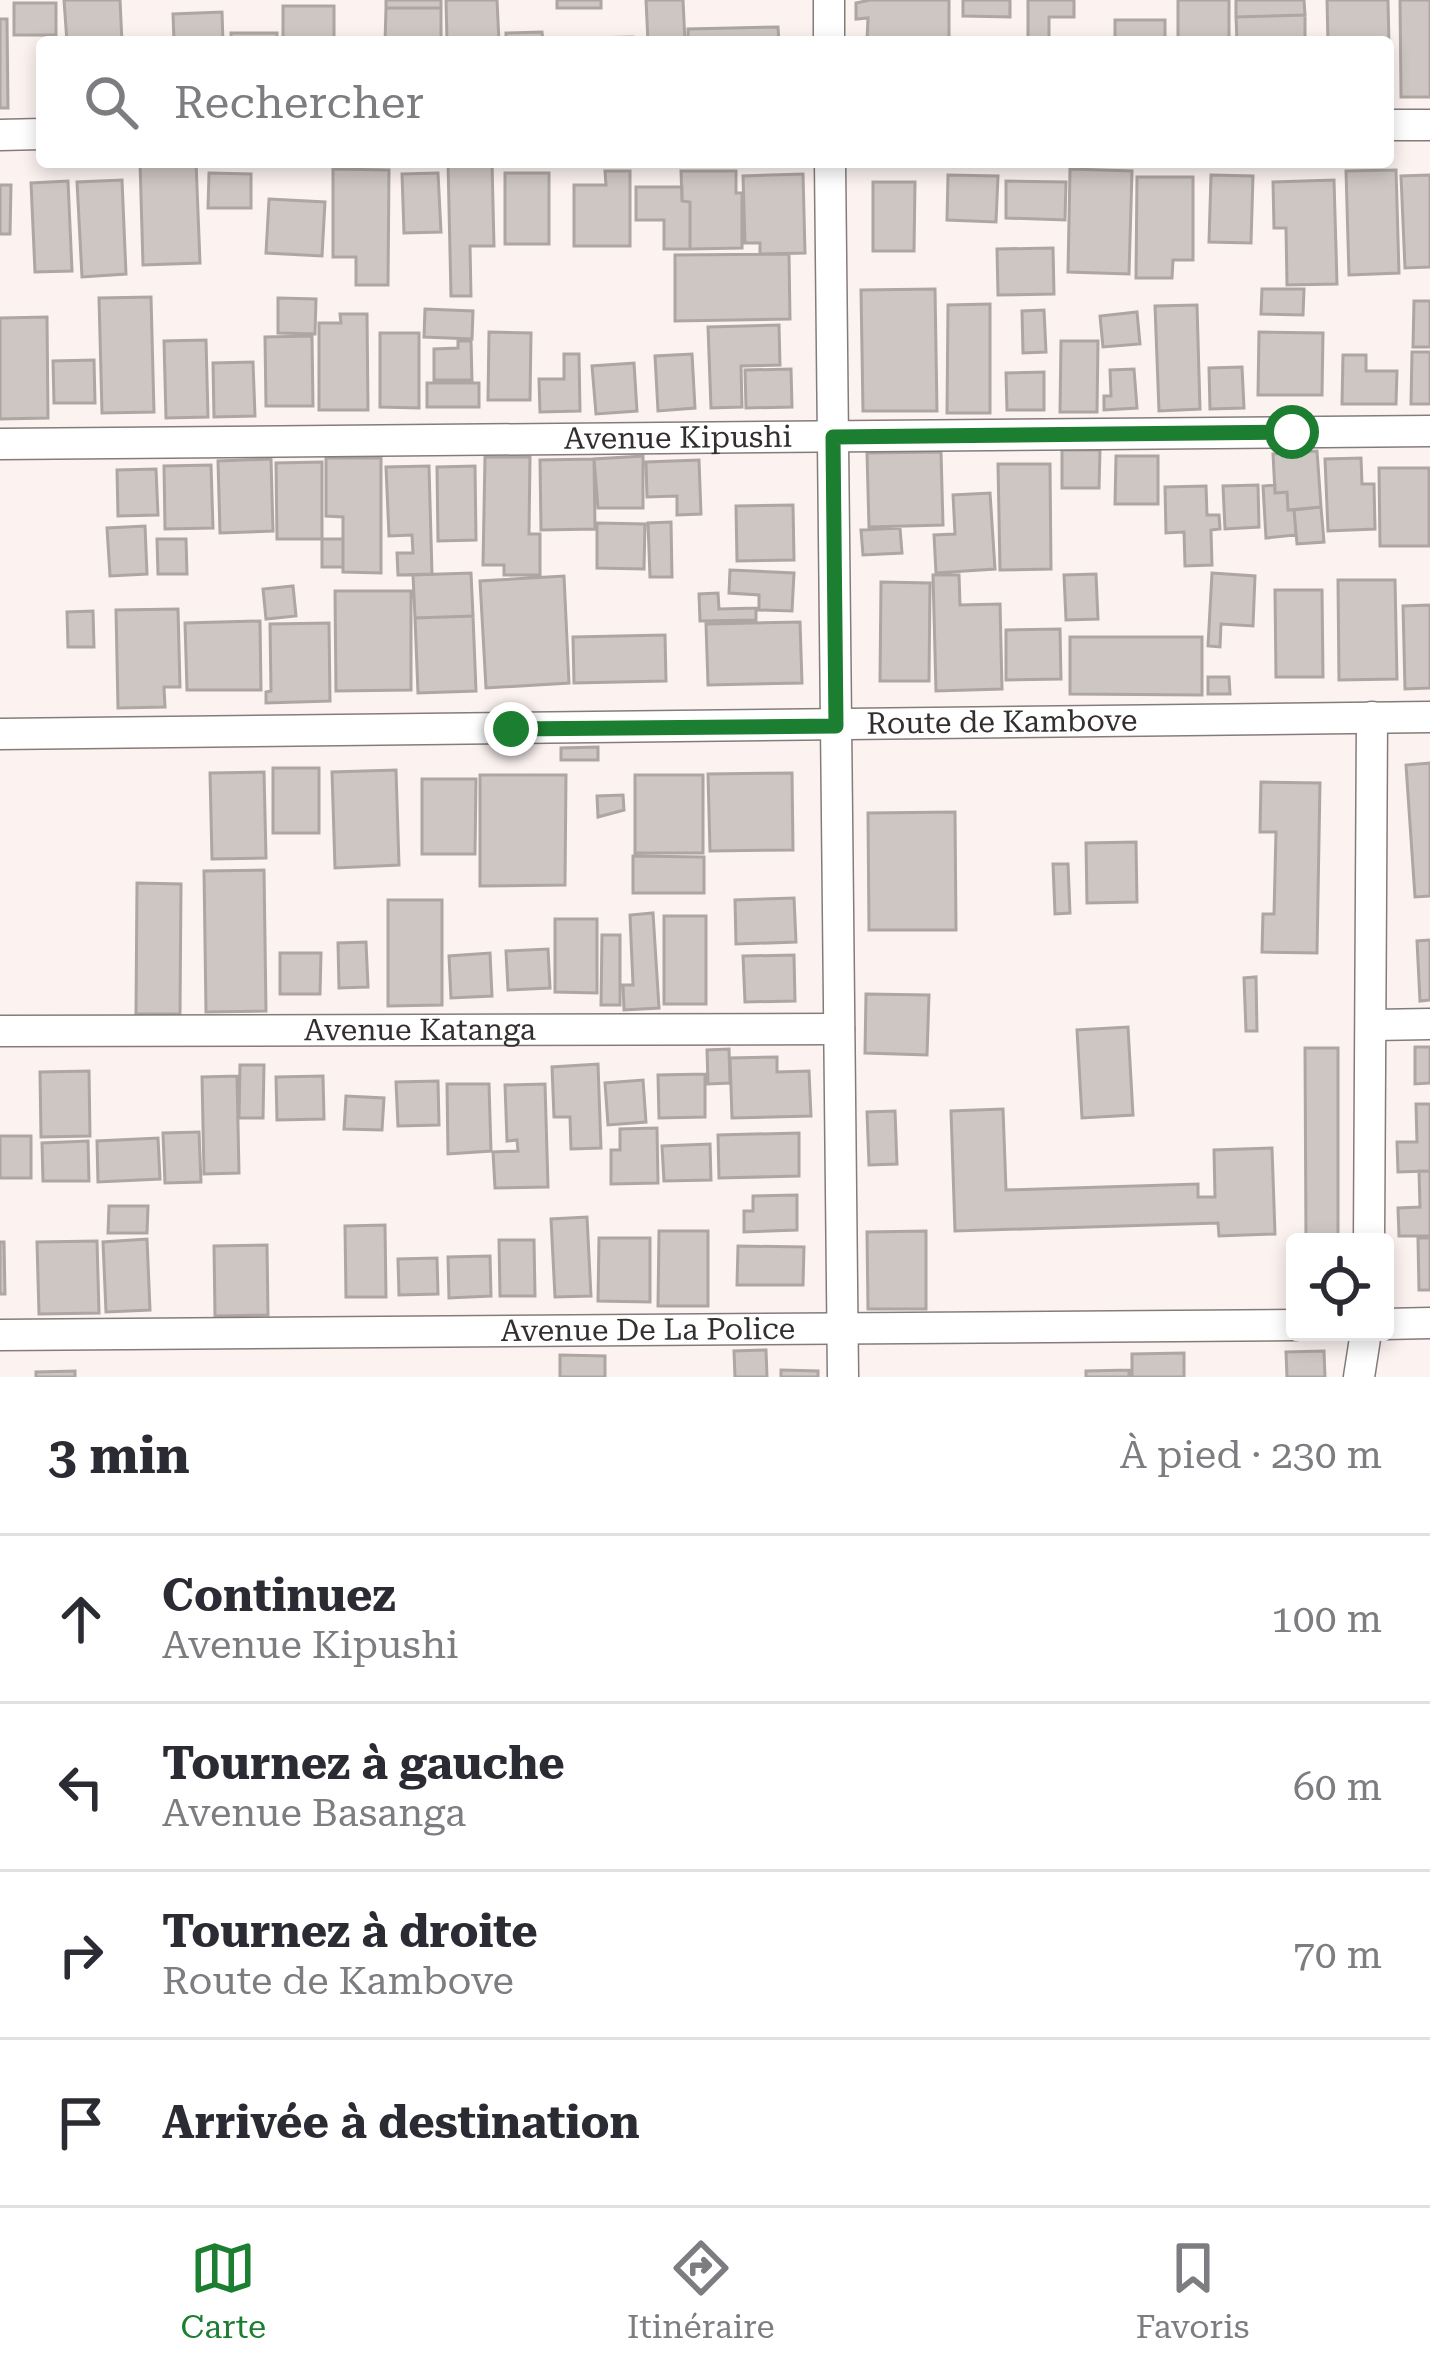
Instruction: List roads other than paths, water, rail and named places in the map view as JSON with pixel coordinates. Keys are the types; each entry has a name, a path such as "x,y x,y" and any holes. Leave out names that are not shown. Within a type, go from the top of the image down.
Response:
{"street":[{"path":"829,0 829,36"},
{"path":"1394,125 1430,125"},
{"path":"0,135 36,134"},
{"path":"830,168 843,1377"},
{"name":"Avenue Kipushi","path":"0,444 1430,431"},
{"path":"1369,1233 1374,1024 1372,717"},
{"name":"Route de Kambove","path":"0,734 1430,717"},
{"path":"1374,1024 1430,1024"},
{"name":"Avenue Katanga","path":"0,1031 839,1029"},
{"path":"1394,1324 1430,1323"},
{"name":"Avenue De La Police","path":"0,1336 1286,1325"},
{"path":"1360,1377 1365,1341"}]}
